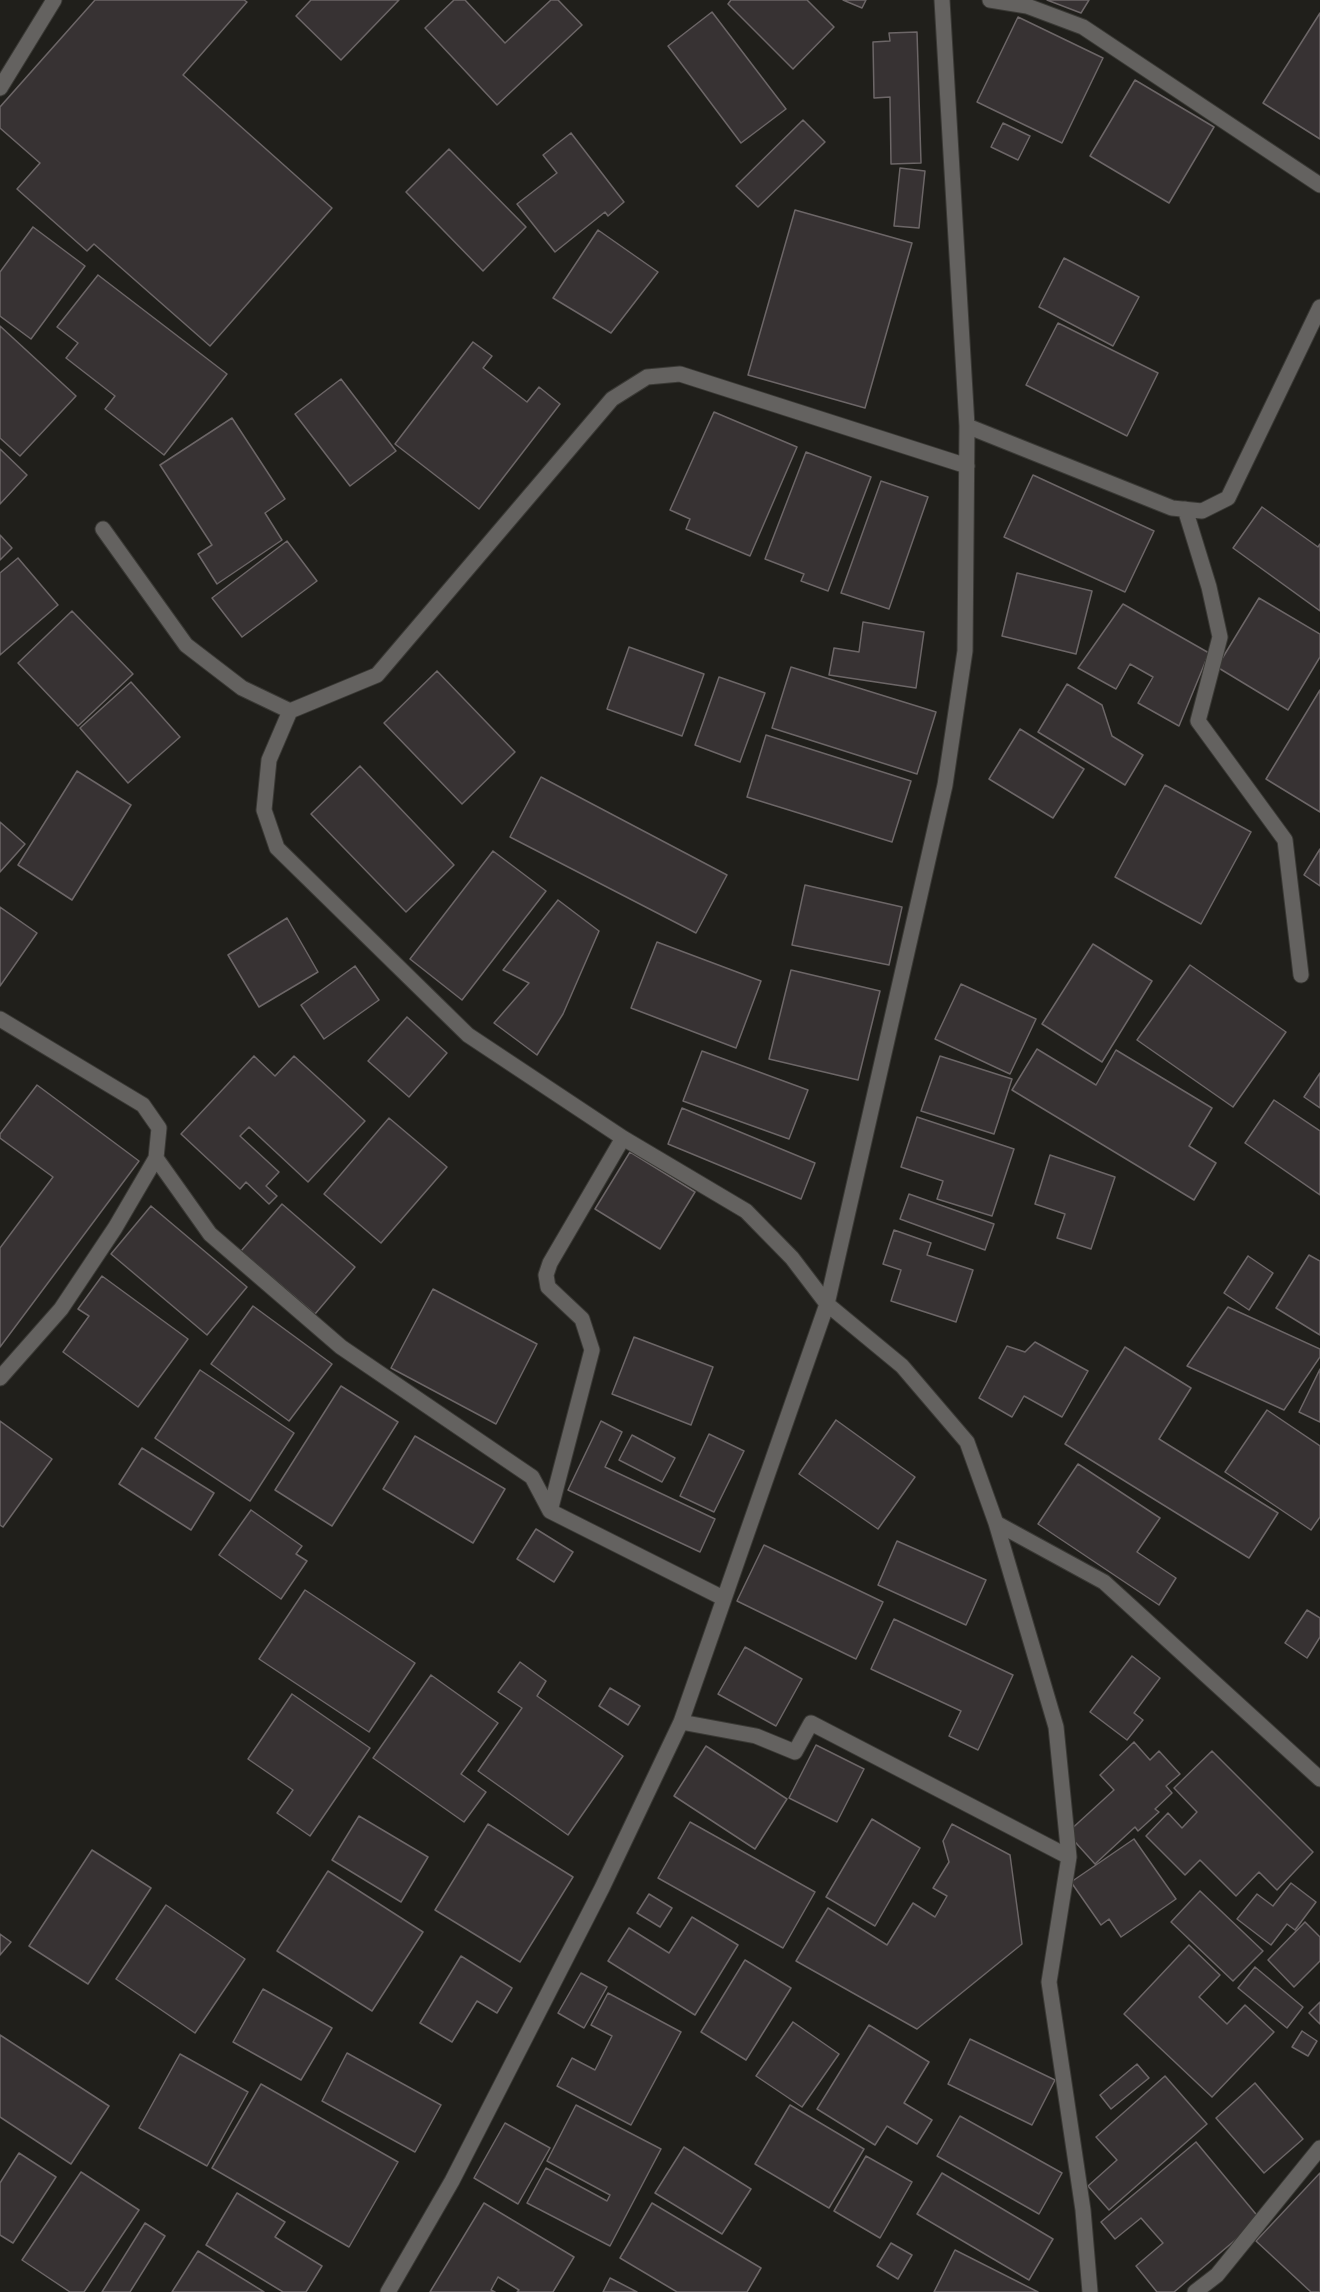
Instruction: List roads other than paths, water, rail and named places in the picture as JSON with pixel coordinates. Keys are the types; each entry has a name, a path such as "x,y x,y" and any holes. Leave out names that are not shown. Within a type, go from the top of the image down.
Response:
{"street":[{"path":"0,88 54,0"},
{"path":"388,2292 458,2171 602,1888 681,1722 827,1304 945,785 965,651 967,426 942,0"},
{"path":"990,0 1027,6 1083,27 1320,185"},
{"path":"967,426 1172,508 1202,511 1228,498 1320,306"},
{"path":"967,466 680,374 647,377 612,399 377,675 290,711 269,760 264,810 277,848 468,1035 623,1138 746,1210 792,1258 827,1304 902,1366 967,1442 996,1523 1056,1727 1069,1857 1049,1982 1083,2210 1090,2292"},
{"path":"1185,509 1209,587 1220,637 1198,721 1284,840 1301,975"},
{"path":"103,529 186,645 242,688 290,711"},
{"path":"0,1019 143,1106 159,1128 156,1158 115,1228 61,1309 0,1378"},
{"path":"550,1511 592,1350 582,1318 548,1287 546,1275 550,1263 623,1138"},
{"path":"156,1158 210,1234 341,1347 532,1477 550,1511 723,1598"},
{"path":"996,1523 1104,1582 1320,1779"},
{"path":"681,1722 756,1736 795,1752 811,1723 1069,1857"},
{"path":"1195,2292 1217,2275 1320,2148"}]}
